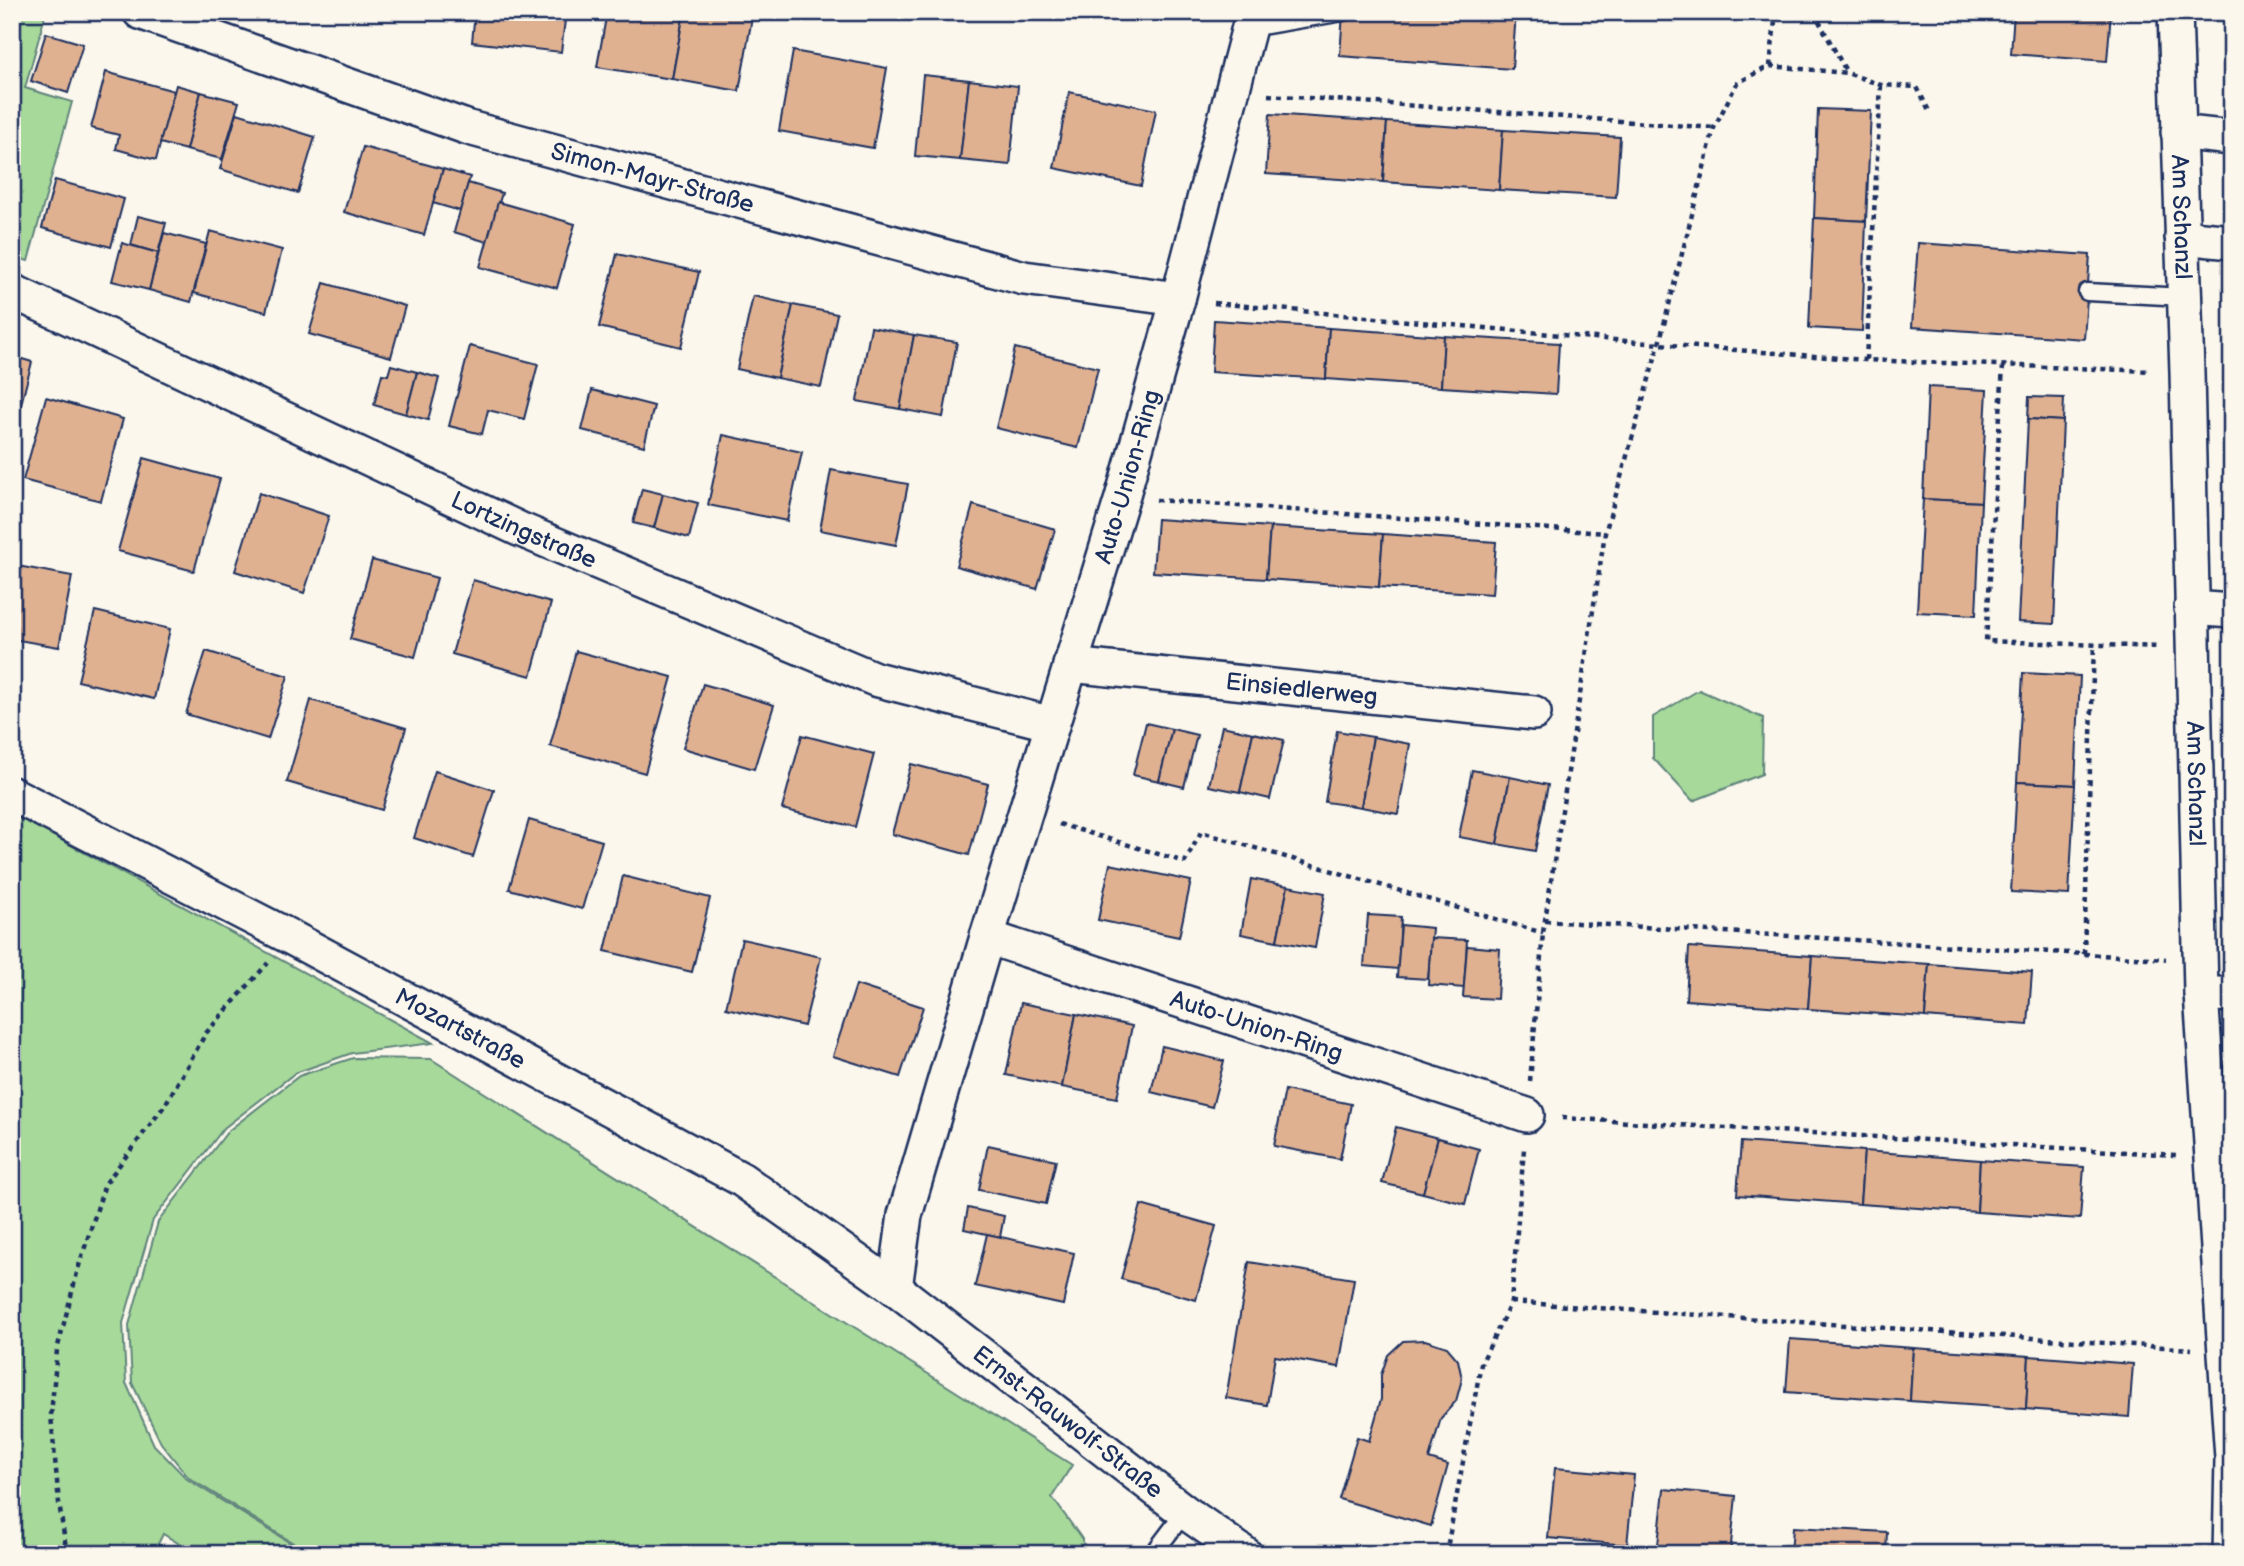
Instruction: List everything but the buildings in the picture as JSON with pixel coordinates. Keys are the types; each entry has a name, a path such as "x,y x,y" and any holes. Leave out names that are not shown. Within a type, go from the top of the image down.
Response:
{"street":[{"name":"Simon-Mayr-Straße","path":"140,12 482,132 1024,278 1178,299"},
{"name":"Am Schanzl","path":"2175,12 2185,297 2192,649 2211,983 2211,1157 2232,1458 2230,1554"},
{"name":"Auto-Union-Ring","path":"894,1288 905,1214 1122,498 1178,299 1251,20"},
{"path":"2178,132 2232,138"},
{"path":"2182,237 2232,242"},
{"name":"Lortzingstraße","path":"12,291 519,529 875,680 1052,724"},
{"path":"2191,608 2232,611"},
{"name":"Einsiedlerweg","path":"1070,665 1534,712"},
{"name":"Mozartstraße","path":"12,794 290,937 740,1179 894,1288"},
{"name":"Auto-Union-Ring","path":"987,937 1527,1115"},
{"name":"Ernst-Rauwolf-Straße","path":"894,1288 1185,1512 1245,1554"}],"lane":[{"path":"1251,20 1343,12"},
{"path":"2087,292 2185,297"},
{"path":"1153,1554 1185,1512"}],"path":[{"path":"1770,66 1776,12"},
{"path":"1814,12 1847,73"},
{"path":"1446,1554 1481,1364 1511,1302 1543,933 1605,533 1660,344 1714,128 1737,83 1770,66 1847,73 1881,85 1917,88 1930,111"},
{"path":"1866,360 1881,85"},
{"path":"1233,92 1714,128"},
{"path":"1178,299 1660,344 1866,360 2187,372"},
{"path":"2003,366 1986,641 2192,649"},
{"path":"1122,498 1605,533"},
{"path":"2084,954 2094,644"},
{"path":"1025,813 1185,862 1201,832 1543,933"},
{"path":"1545,920 2084,954 2211,983"},
{"path":"67,1554 59,1503 51,1415 57,1350 78,1269 105,1184 165,1105 206,1033 290,937"},
{"path":"1527,1115 2211,1157"},
{"path":"1511,1302 2224,1351"},
{"path":"88,1554 111,1546 143,1554"}],"green space":[{"path":"12,12 46,12 25,88 72,102 28,261 12,256"},
{"path":"1699,690 1763,718 1762,774 1693,801 1653,758 1653,717"},
{"path":"12,813 433,1043 352,1053 295,1073 224,1128 153,1220 123,1323 126,1383 154,1445 187,1479 308,1554 196,1554 163,1534 153,1554 12,1554"},
{"path":"353,1058 431,1059 1072,1465 1052,1497 1082,1539 1087,1554 311,1554 189,1478 161,1443 132,1383 129,1325 158,1222 228,1131 299,1076"}]}
